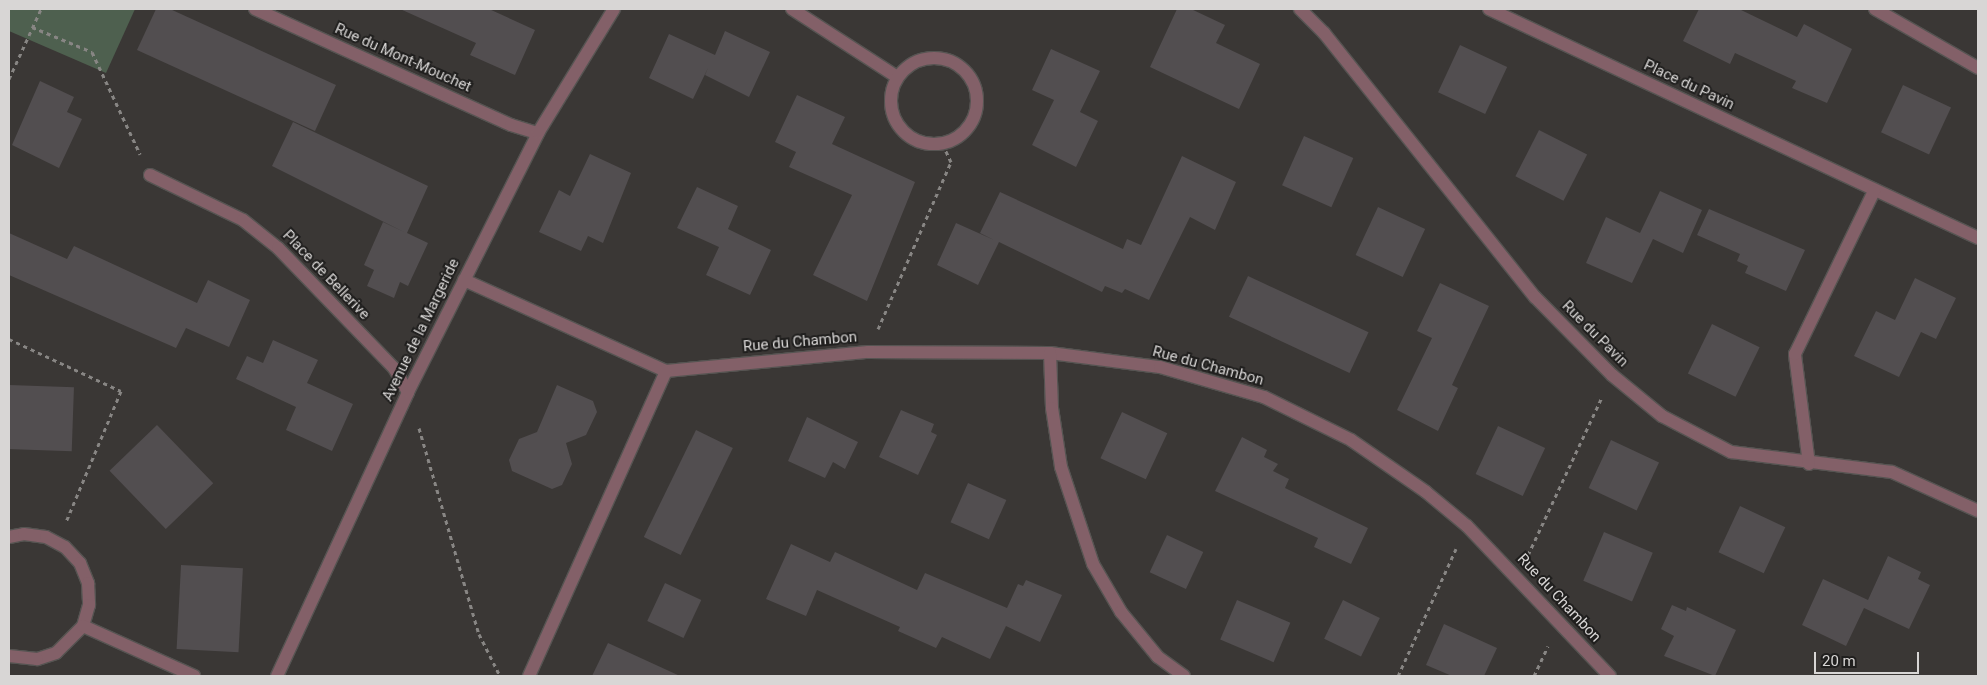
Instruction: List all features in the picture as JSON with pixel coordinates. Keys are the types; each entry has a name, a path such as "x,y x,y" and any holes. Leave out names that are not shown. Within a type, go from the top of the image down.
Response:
{"street":[{"name":"Rue du Mont-Mouchet","path":"255,9 512,125 538,133"},
{"path":"792,9 897,77"},
{"name":"Rue du Pavin","path":"1300,9 1324,33 1535,297 1612,375 1662,416 1731,452 1809,464 1892,472 1978,511"},
{"name":"Place du Pavin","path":"1489,9 1874,191 1978,238"},
{"path":"1875,9 1978,68"},
{"name":"Avenue de la Margeride","path":"277,676 408,392 538,133 608,11"},
{"path":"934,57 948,60 970,77 977,104 974,118 955,139 942,143 920,141 902,130 890,104 897,77 907,66 934,57"},
{"name":"Place de Bellerive","path":"150,175 243,220 278,248 394,368 408,392"},
{"path":"1809,464 1796,354 1874,191"},
{"name":"Rue du Chambon","path":"464,280 666,371 868,352 1050,353 1160,367 1264,397 1351,440 1467,526 1610,676"},
{"path":"1050,353 1052,408 1061,467 1093,564 1121,612 1158,657 1184,676"},
{"path":"529,676 666,371"},
{"path":"9,537 24,534 46,537 58,544 80,563 88,584 89,605 83,626 56,653 37,659 9,656"},
{"path":"83,626 194,676"}],"path":[{"path":"9,79 40,9"},
{"path":"32,27 92,52 150,175"},
{"path":"868,352 951,162 942,143"},
{"path":"9,339 121,391 58,544"},
{"path":"1518,578 1612,375"},
{"path":"408,392 479,634 500,676"},
{"path":"1398,676 1467,526"},
{"path":"1534,676 1559,622"}],"green space":[{"path":"9,9 135,9 106,73 9,31"}],"building":[{"path":"156,9 170,9 336,85 315,131 137,50"},
{"path":"400,9 489,9 535,30 515,75 470,55 476,43"},
{"path":"1177,9 1191,9 1225,25 1216,43 1260,64 1239,109 1150,67"},
{"path":"1699,9 1739,9 1797,37 1804,24 1852,49 1827,103 1792,88 1796,81 1735,53 1730,64 1683,41"},
{"path":"725,31 770,52 749,97 705,75 708,68 693,99 649,78 669,34 715,55"},
{"path":"1460,45 1507,67 1485,114 1438,92"},
{"path":"1051,49 1100,71 1080,112 1098,121 1076,167 1032,145 1054,100 1032,90"},
{"path":"40,81 74,97 67,112 82,119 59,168 12,145"},
{"path":"1903,85 1951,107 1929,155 1881,132"},
{"path":"797,95 845,117 832,144 915,182 867,301 813,275 852,195 789,167 796,152 775,142"},
{"path":"293,122 428,186 407,233 428,243 408,286 400,282 394,298 367,286 374,270 364,265 383,222 404,232 272,166"},
{"path":"1539,130 1587,155 1564,201 1515,176"},
{"path":"1304,136 1353,158 1331,207 1282,185"},
{"path":"590,154 631,173 603,243 588,236 581,251 539,232 559,190 570,196"},
{"path":"1182,156 1236,182 1215,230 1190,217 1149,300 1125,289 1122,293 1105,286 1102,292 999,242 978,285 937,265 956,223 994,240 980,233 1000,192 1123,249 1127,239 1141,245"},
{"path":"697,187 738,206 728,229 771,250 750,295 706,275 719,247 677,228"},
{"path":"1660,191 1702,210 1683,253 1653,239 1632,283 1586,263 1606,217 1640,233"},
{"path":"1378,207 1425,229 1403,277 1356,255"},
{"path":"1709,209 1805,250 1786,291 1745,273 1748,266 1737,261 1740,254 1697,235"},
{"path":"9,233 67,259 74,246 197,303 208,280 250,300 229,347 186,328 176,348 9,275"},
{"path":"1248,276 1369,332 1350,373 1229,317"},
{"path":"1915,278 1956,298 1936,339 1921,332 1899,377 1854,356 1876,311 1895,320"},
{"path":"1440,283 1489,306 1452,385 1458,388 1438,431 1397,410 1432,338 1417,331"},
{"path":"1712,324 1760,347 1736,397 1688,373"},
{"path":"273,340 318,360 307,383 353,404 332,451 286,430 296,407 236,379 247,356 263,363"},
{"path":"9,385 74,387 72,451 9,449"},
{"path":"557,385 593,401 597,412 586,435 566,443 572,464 562,485 552,489 512,471 509,460 519,439 537,432"},
{"path":"901,410 934,424 931,432 937,435 918,475 879,457"},
{"path":"1122,412 1167,433 1146,479 1100,458"},
{"path":"807,417 858,442 845,469 833,462 825,478 788,461"},
{"path":"157,425 213,483 166,529 110,471"},
{"path":"1498,426 1545,448 1523,496 1476,474"},
{"path":"696,430 733,448 681,555 644,537"},
{"path":"1242,437 1267,450 1264,457 1278,464 1273,471 1289,479 1285,488 1368,528 1351,564 1314,547 1318,538 1215,491"},
{"path":"1611,440 1659,462 1637,510 1589,488"},
{"path":"968,483 1006,500 989,539 951,522"},
{"path":"1740,506 1785,527 1764,573 1718,552"},
{"path":"1604,532 1653,553 1632,601 1583,581"},
{"path":"1167,535 1203,552 1186,589 1150,572"},
{"path":"791,544 830,562 835,552 917,590 925,573 1007,608 1018,584 1023,586 1026,580 1062,595 1040,642 1006,626 990,659 942,637 936,648 898,631 900,627 817,590 806,616 766,599"},
{"path":"1888,556 1921,572 1918,579 1930,585 1909,629 1864,608 1846,646 1802,625 1823,579 1868,600"},
{"path":"181,565 243,568 239,652 177,649"},
{"path":"665,583 701,600 684,638 647,621"},
{"path":"1237,600 1290,623 1274,662 1220,640"},
{"path":"1343,600 1380,618 1361,657 1324,639"},
{"path":"1672,605 1686,611 1687,607 1736,630 1715,676 1664,656 1674,636 1661,629"},
{"path":"1444,624 1497,648 1484,676 1452,676 1426,665"},
{"path":"608,643 680,676 592,676"}]}
